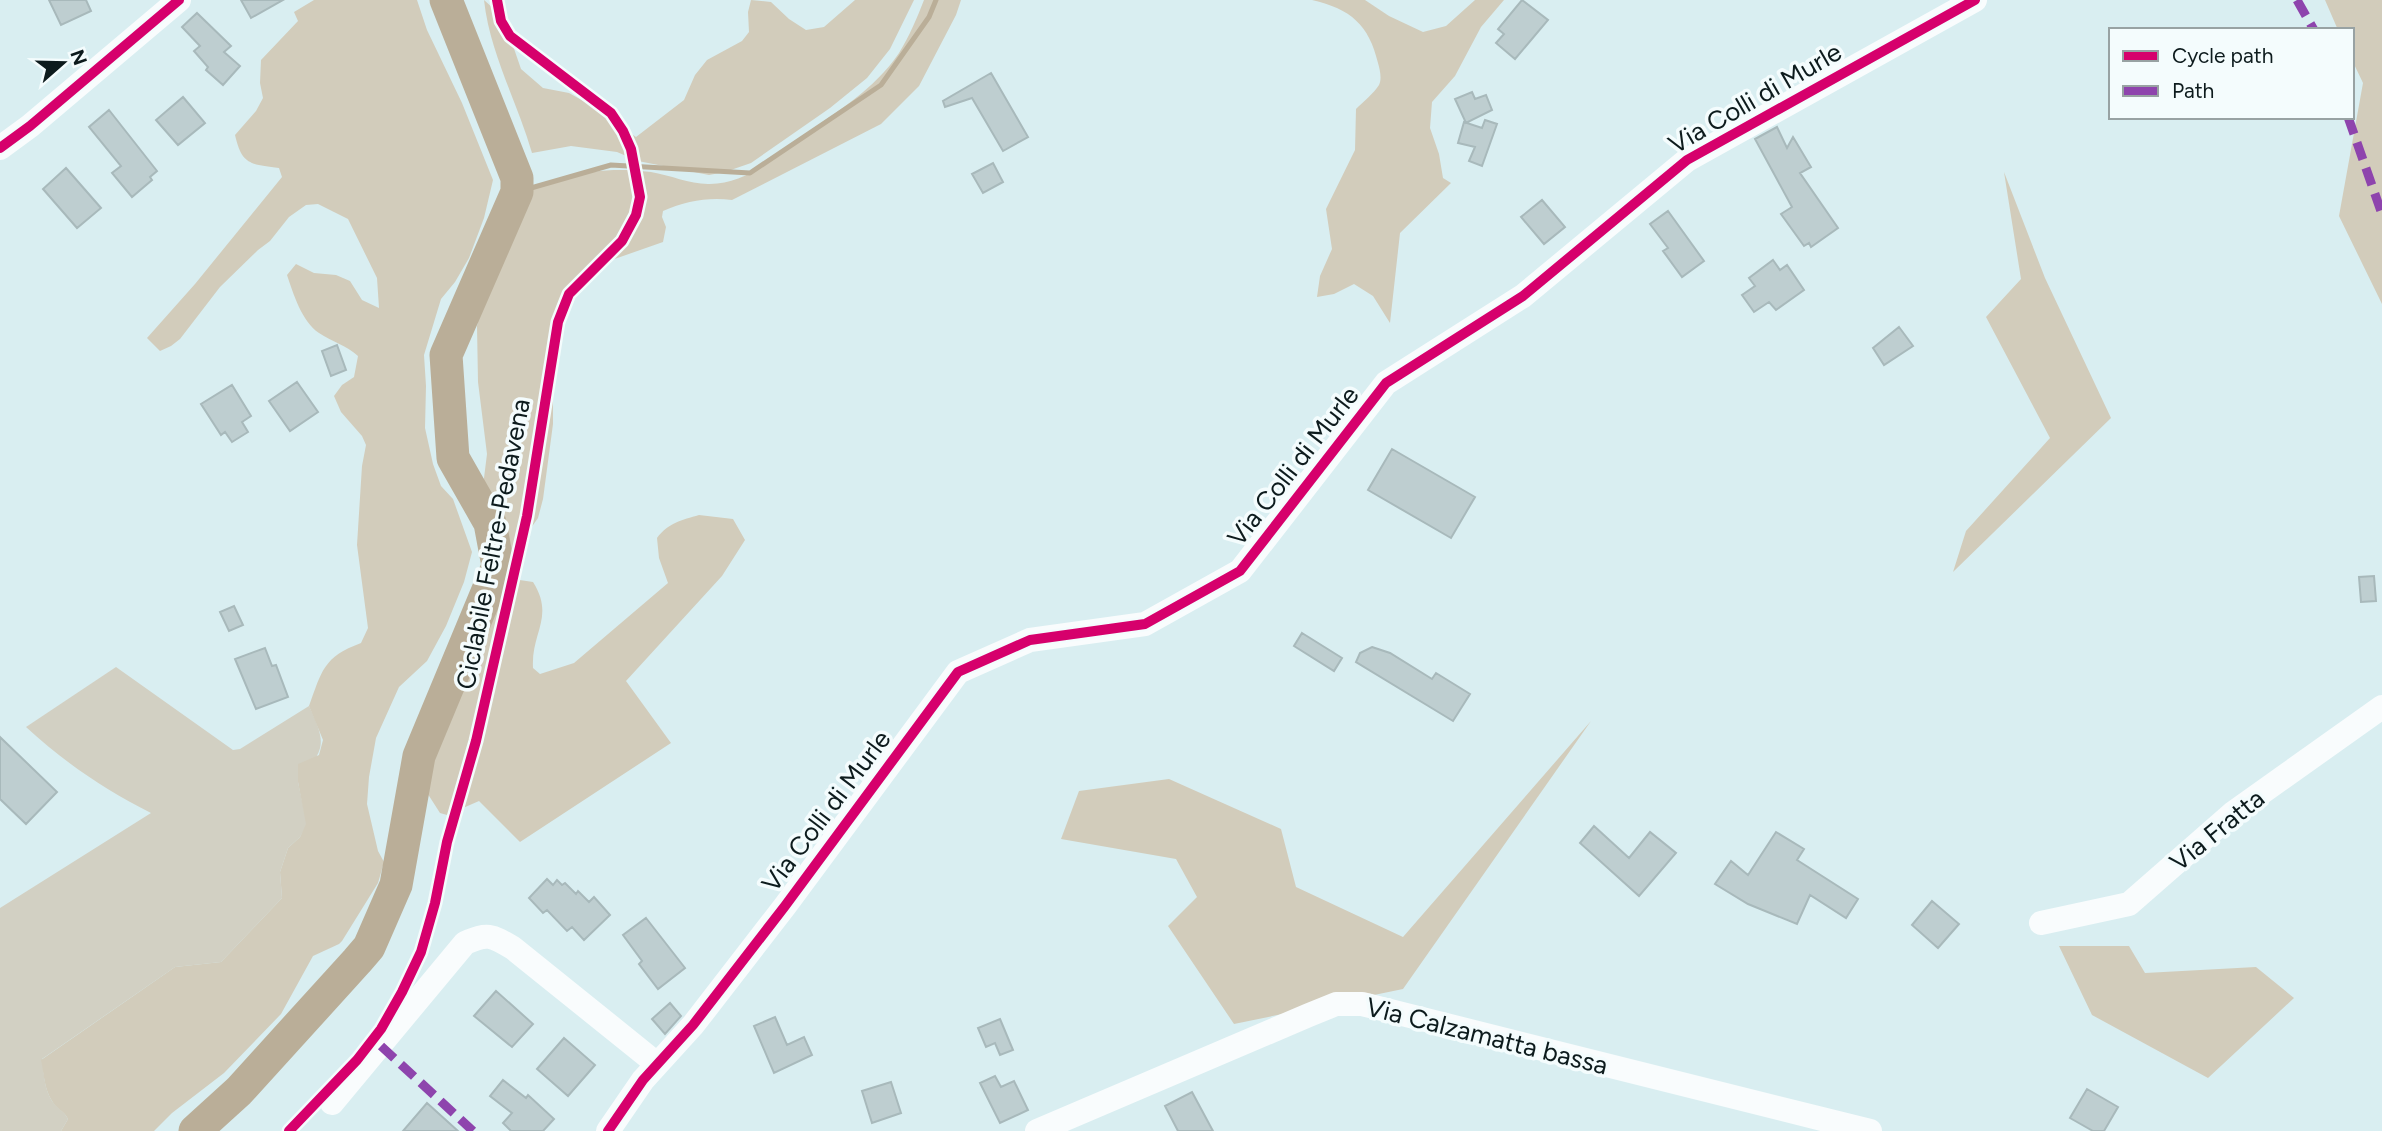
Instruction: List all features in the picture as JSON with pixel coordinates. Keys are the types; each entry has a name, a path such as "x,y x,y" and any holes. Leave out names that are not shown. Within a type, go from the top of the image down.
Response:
{"street":[{"path":"0,148 30,126 179,0"},
{"name":"Via Colli di Murle","path":"608,1131 643,1080 693,1025 776,917 958,671 1030,640 1146,624 1240,571 1386,383 1523,296 1687,160 1976,0"},
{"name":"Via Fratta","path":"2041,923 2129,904 2233,813 2382,707"},
{"path":"332,1103 465,943 483,935 513,948 657,1065"},
{"name":"Via Calzamatta bassa","path":"1037,1131 1309,1014 1336,1004 1362,1004 1870,1131"}],"shaded area":[{"path":"314,0 417,0 427,30 462,103 493,180 484,218 469,258 441,299 424,355 425,428 433,464 441,486 453,499 472,552 464,582 446,626 427,661 399,687 376,738 367,804 378,851 384,862 378,883 342,941 313,956 281,1014 224,1073 172,1113 154,1131 61,1131 68,1119 49,1096 41,1060 175,967 221,962 282,898 280,872 288,848 300,837 306,824 298,782 298,764 319,755 323,740 309,706 321,674 331,660 361,643 368,628 357,545 362,466 366,445 362,436 341,412 334,396 342,385 354,377 358,356 313,328 299,307 287,275 296,264 314,273 336,275 350,281 362,300 379,308 377,278 348,219 318,204 306,205 289,217 270,241 220,287 180,339 160,351 147,338 282,177 279,168 254,164 244,158 235,135 256,111 263,98 260,83 261,60 298,21 294,12"},
{"path":"484,0 494,9 510,37 521,69 543,88 569,93 636,137 684,100 695,75 707,60 742,41 749,32 748,12 751,0 771,2 806,30 824,27 855,0 914,0 890,49 867,78 830,108 751,163 709,175 638,161 617,152 571,146 532,153 492,39"},
{"path":"924,0 961,0 919,86 881,124 732,200 697,201 663,211 666,227 663,242 606,262 584,277 560,315 553,387 553,424 538,518 526,535 513,564 493,565 491,548 473,506 484,478 487,454 478,382 477,326 490,268 483,255 493,227 510,195 562,178 596,171 651,172 708,184 722,183 747,175 867,89 903,47"},
{"path":"1312,0 1365,0 1389,16 1423,32 1446,26 1475,0 1504,0 1481,27 1455,76 1432,102 1430,128 1439,154 1443,178 1451,183 1400,233 1390,323 1373,296 1354,284 1334,294 1317,297 1320,276 1332,249 1326,209 1355,150 1356,109 1377,88 1381,77 1369,38 1356,21 1338,8"},
{"path":"2325,0 2382,0 2382,304 2339,216 2363,83 2354,64 2354,28 2337,28"},
{"path":"2004,172 2045,278 2111,418 1953,572 1966,531 2050,438 1986,317 2021,279"},
{"path":"699,515 733,519 745,540 722,576 626,681 671,743 520,842 479,801 447,815 440,813 424,788 421,775 408,780 429,724 453,673 463,615 475,585 494,576 533,582 542,605 533,655 533,668 540,674 574,663 668,583 659,558 657,538 671,525"},
{"path":"116,667 233,750 240,749 309,706 321,739 318,754 298,782 307,824 300,837 288,848 280,872 282,898 221,962 175,967 42,1059 49,1096 68,1119 61,1131 0,1131 0,908 151,813 86,774 26,727"},
{"path":"1591,721 1403,989 1234,1024 1168,926 1197,897 1176,859 1061,839 1079,791 1169,779 1281,829 1296,887 1403,937"},
{"path":"2059,946 2129,946 2145,973 2256,967 2294,998 2208,1078 2092,1015"}],"building":[{"path":"49,0 86,0 91,11 61,25"},
{"path":"241,0 283,0 251,18"},
{"path":"1522,0 1548,20 1515,59 1496,43 1504,34 1498,29"},
{"path":"197,13 231,46 224,52 240,66 223,85 206,70 208,67 194,51 200,46 182,27"},
{"path":"991,73 1028,137 1003,151 972,98 945,107 943,101"},
{"path":"1472,92 1475,99 1486,95 1492,110 1466,123 1455,99"},
{"path":"183,97 205,123 178,145 156,120"},
{"path":"109,110 157,171 150,177 152,180 132,197 112,173 121,166 89,127"},
{"path":"1485,120 1497,124 1482,166 1469,161 1475,147 1458,143 1464,122 1482,128"},
{"path":"1777,127 1787,148 1793,137 1811,167 1800,173 1838,228 1811,247 1809,243 1804,246 1781,214 1792,207 1755,139"},
{"path":"993,163 1003,182 983,193 972,174"},
{"path":"66,168 101,208 77,228 43,189"},
{"path":"1542,200 1565,227 1544,244 1521,217"},
{"path":"1668,211 1704,261 1682,277 1663,251 1668,248 1650,224"},
{"path":"1773,260 1780,270 1787,265 1804,290 1776,310 1769,302 1754,312 1742,295 1755,286 1749,278"},
{"path":"1899,327 1913,346 1884,365 1873,348"},
{"path":"337,345 346,370 331,376 322,351"},
{"path":"297,382 318,412 290,431 269,401"},
{"path":"232,385 251,416 242,422 248,432 232,442 225,432 221,435 201,404"},
{"path":"1392,449 1475,497 1451,538 1368,490"},
{"path":"2374,576 2376,601 2361,602 2359,577"},
{"path":"234,606 243,625 229,631 220,612"},
{"path":"1302,633 1342,658 1334,671 1294,646"},
{"path":"1372,647 1390,653 1432,679 1436,673 1470,694 1453,721 1356,662 1360,653"},
{"path":"265,648 272,666 276,665 288,697 256,709 235,659"},
{"path":"0,737 57,792 26,824 0,799"},
{"path":"1594,826 1629,858 1650,832 1676,853 1639,896 1580,843"},
{"path":"1776,832 1804,849 1797,860 1858,899 1846,918 1810,895 1797,924 1748,904 1715,884 1731,861 1748,875"},
{"path":"547,879 553,885 557,880 562,885 565,883 589,902 594,897 610,915 584,940 572,927 567,931 547,910 543,913 529,898"},
{"path":"1932,901 1959,924 1938,948 1912,925"},
{"path":"646,918 685,968 658,989 639,964 642,961 623,935"},
{"path":"496,991 533,1024 512,1047 474,1016"},
{"path":"670,1003 681,1016 665,1034 652,1019"},
{"path":"775,1017 787,1045 804,1037 812,1055 774,1073 754,1026"},
{"path":"1000,1019 1013,1050 1000,1055 995,1043 986,1047 978,1028"},
{"path":"564,1038 595,1065 568,1096 537,1069"},
{"path":"995,1076 1001,1087 1014,1081 1028,1110 1000,1123 980,1083"},
{"path":"503,1080 526,1098 528,1095 554,1119 543,1131 511,1131 503,1123 512,1113 490,1096"},
{"path":"891,1082 901,1113 872,1123 862,1091"},
{"path":"2087,1089 2118,1107 2104,1131 2093,1131 2070,1118"},
{"path":"1192,1092 1213,1131 1178,1131 1165,1106"},
{"path":"427,1103 458,1131 403,1131"}],"waterway":[{"path":"195,1131 239,1091 369,947 396,885 419,756 498,566 490,523 453,458 446,355 517,192 517,178 446,0"},
{"path":"517,192 611,165 750,173 881,85 929,17 936,0"}],"marked path":[{"path":"2297,0 2313,28"},
{"path":"2349,119 2382,214"},
{"path":"381,1046 473,1131"}],"cycle path":[{"path":"0,148 30,126 179,0"},
{"name":"Ciclabile Feltre-Pedavena","path":"289,1131 357,1060 381,1029 421,952 435,903 447,842 476,741 527,516 558,322 569,294 622,241 636,215 640,197 631,149 611,113 510,36 501,21 497,0"},
{"path":"608,1131 643,1080 693,1025 785,906 958,672 1030,640 1145,624 1240,571 1386,383 1523,296 1687,160 1975,0"}]}
